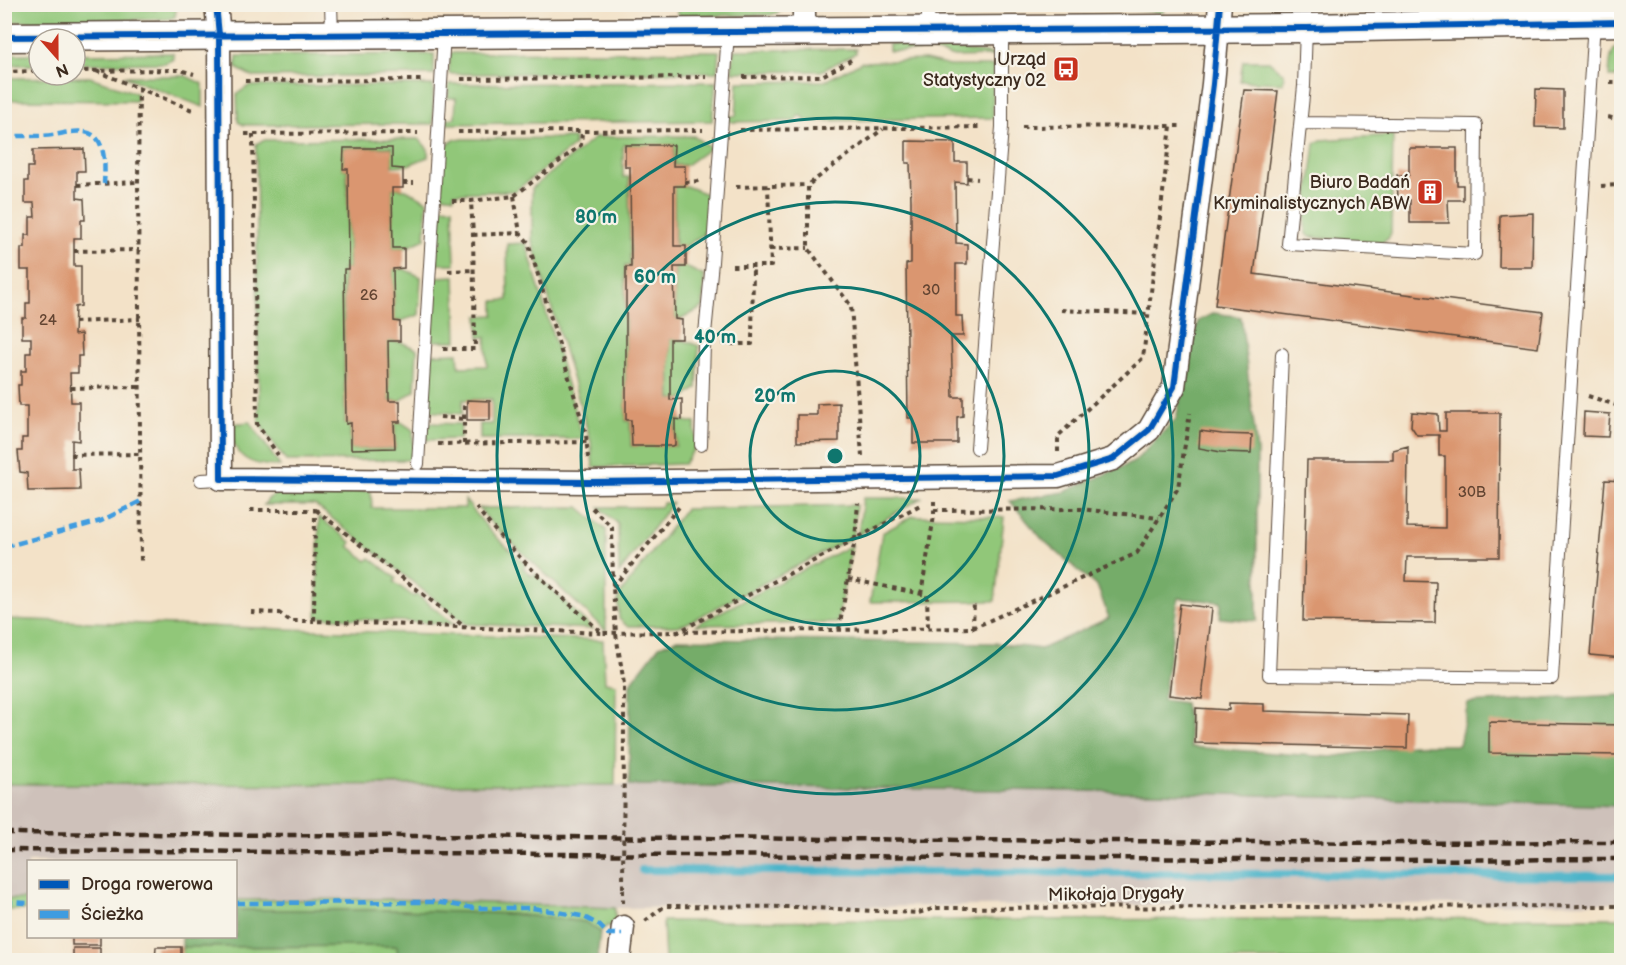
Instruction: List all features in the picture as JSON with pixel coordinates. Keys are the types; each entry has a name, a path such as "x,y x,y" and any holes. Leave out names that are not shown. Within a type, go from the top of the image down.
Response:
{"street":[{"path":"216,4 219,35 220,178 211,480 588,482 694,480 861,485 1058,476 1113,459 1149,430 1174,387 1220,16"},
{"path":"4,37 728,32 804,18 928,17 1002,29 1220,16 1306,28 1608,22"},
{"path":"619,960 622,931"}],"lane":[{"path":"331,4 332,34"},
{"path":"1282,354 1269,675 1552,678 1571,390 1608,22"},
{"path":"1300,123 1476,125 1475,254 1288,244 1300,123 1304,86 1306,28"},
{"path":"977,448 1002,127 1002,29"},
{"path":"701,446 704,344 712,266 728,32"},
{"path":"418,464 444,33"}],"path":[{"path":"244,81 822,76 860,56"},
{"path":"87,71 180,70 204,77"},
{"path":"4,72 27,71"},
{"path":"96,71 219,121"},
{"path":"139,88 141,564"},
{"path":"1608,117 1622,121"},
{"path":"1058,476 1058,436 1143,358 1171,126"},
{"path":"717,187 808,185 884,128"},
{"path":"434,201 471,201 514,196 581,146 582,131"},
{"path":"253,134 257,424 280,458"},
{"path":"77,185 138,182"},
{"path":"808,185 808,248 851,306 861,485 855,539 839,629"},
{"path":"1600,186 1622,185"},
{"path":"712,266 771,266 768,186"},
{"path":"514,196 520,233 528,242 588,442 588,504 612,526 616,634 624,684 623,888"},
{"path":"425,349 475,349 474,235 471,201"},
{"path":"474,235 520,233"},
{"path":"770,249 808,248"},
{"path":"74,251 139,250"},
{"path":"704,344 752,344 753,266"},
{"path":"1061,310 1147,314"},
{"path":"74,322 140,319"},
{"path":"71,388 140,387"},
{"path":"251,612 279,613 290,621 616,634 973,628 1137,553 1178,488 1194,387 1174,387"},
{"path":"1571,390 1622,407"},
{"path":"464,419 466,413 464,403 467,403"},
{"path":"419,444 588,442"},
{"path":"72,454 141,454"},
{"path":"613,587 687,497 694,480"},
{"path":"467,481 468,497 492,528 533,571 602,633"},
{"path":"675,633 934,497 921,594"},
{"path":"934,510 1081,509 1159,518"},
{"path":"250,510 315,510 466,628"},
{"path":"314,621 315,510"},
{"path":"848,579 927,595 928,628"},
{"path":"973,628 974,601"}],"shaded area":[{"path":"4,784 615,785 1154,792 1621,806 1621,903 586,908 391,899 237,900 237,860 27,860 27,899 5,899"}],"green space":[{"path":"113,4 156,10 157,5 177,5 175,17 168,19 5,22 5,5"},
{"path":"677,4 785,5 777,13 770,15 680,16 677,12"},
{"path":"1085,4 1164,4 1164,5 1163,13"},
{"path":"1621,42 1621,77 1609,77 1612,53"},
{"path":"889,44 915,44 993,54 993,56 954,57 932,51 889,51"},
{"path":"856,49 856,53 821,71 732,72 734,50"},
{"path":"719,51 717,72 449,74 450,53"},
{"path":"173,53 174,59 165,63 87,64 87,54"},
{"path":"5,54 27,54 27,65 5,65"},
{"path":"434,54 434,75 253,77 236,68 237,56"},
{"path":"925,60 950,66 993,66 993,118 805,121 803,116 798,116 796,121 732,122 728,120 728,116 736,116 738,82 825,81 861,62"},
{"path":"1243,61 1269,61 1284,74 1283,83 1240,81"},
{"path":"123,76 186,76 203,84 203,107"},
{"path":"87,77 136,93 136,101 5,100 5,78 27,78 27,87 87,87"},
{"path":"716,82 712,121 446,124 447,119 455,118 456,98 448,98 449,84"},
{"path":"433,85 433,124 244,125 238,122 237,94 249,86"},
{"path":"1393,135 1391,233 1388,239 1381,243 1310,237 1305,224 1315,144 1321,140"},
{"path":"694,136 710,148 686,165 674,165 674,145 623,145 623,177 629,177 630,266 625,266 626,421 630,421 631,446 676,446 675,419 695,423 696,446 684,464 593,467 591,442 532,241 532,188 596,137"},
{"path":"574,138 574,146 515,191 454,193 454,197 441,195 443,147 456,139"},
{"path":"419,139 428,149 428,157 408,165 392,166 392,147 343,148 343,169 347,169 349,269 343,269 345,424 350,424 350,449 395,449 395,423 401,422 413,430 413,454 408,460 286,461 259,423 256,144 263,140"},
{"path":"674,186 686,186 709,195 708,231 686,246 675,246"},
{"path":"392,188 406,189 427,201 425,239 405,248 393,248"},
{"path":"440,207 453,208 455,264 436,264"},
{"path":"526,243 583,439 480,439 480,424 492,424 492,399 463,400 462,414 426,411 429,354 458,353 459,367 487,366 486,337 479,337 478,316 494,315 494,301 508,300 507,244"},
{"path":"675,267 686,267 704,276 703,307 682,319 675,319"},
{"path":"393,269 404,269 421,277 419,315 394,321"},
{"path":"455,276 457,341 431,341 436,277"},
{"path":"1214,313 1241,317 1257,451 1257,621 1220,618 1221,602 1178,598 1163,700 1185,703 1191,747 1331,757 1411,745 1459,745 1468,703 1621,695 1621,806 1154,792 629,785 630,684 659,646 677,639 995,643 1041,649 1109,618 1098,588 1042,539 1010,501 1064,492 1134,462 1176,419 1198,321"},
{"path":"670,339 683,340 699,346 697,388 683,399 671,399"},
{"path":"388,341 400,342 417,349 415,390 400,401 389,400"},
{"path":"250,422 280,466 252,462 240,454 228,429 231,424"},
{"path":"427,423 461,424 460,439 426,440"},
{"path":"282,491 371,491 372,508 465,508 465,500 490,531 526,565 523,568 532,576 535,573 593,629 466,624 315,505 264,505 269,498"},
{"path":"863,498 921,498 858,535"},
{"path":"663,503 672,503 619,573 618,524 599,507 660,507"},
{"path":"856,505 853,537 685,624 627,626 619,619 620,594 685,509"},
{"path":"579,507 606,530 606,631 491,523 479,508"},
{"path":"913,516 1004,517 995,601 870,602 882,533"},
{"path":"319,517 351,542 349,546 367,561 370,558 396,578 394,582 414,597 416,594 454,624 317,617"},
{"path":"852,545 837,623 695,625"},
{"path":"5,619 603,640 605,682 616,684 615,785 5,784"},
{"path":"5,899 27,899 27,910 5,910"},
{"path":"391,899 615,908 615,927 607,926 600,932 585,922 511,914 398,910 237,910 237,900"},
{"path":"237,910 398,910 511,914 585,922 600,932 597,960 398,960 397,946 182,947 182,938 237,938"},
{"path":"1621,918 1621,960 665,960 663,921"},
{"path":"398,946 398,960 183,960 182,947"}],"building":[{"path":"1536,89 1563,90 1563,128 1535,127"},
{"path":"1244,90 1278,91 1254,274 1543,312 1538,348 1215,305"},
{"path":"906,141 955,142 955,162 967,162 967,183 955,182 956,243 967,244 967,264 956,264 956,316 962,316 963,336 951,336 953,397 963,397 963,416 957,417 957,443 913,443 913,418 908,418 906,264 911,263 911,201 910,163 906,163"},
{"path":"625,145 674,145 673,166 685,166 685,186 674,186 674,246 686,246 686,267 674,267 675,319 682,320 682,339 670,339 670,400 682,399 682,420 675,419 675,445 673,446 632,446 631,420 626,420 626,267 631,267 630,167 625,167"},
{"path":"344,148 392,148 392,168 403,169 403,188 392,188 393,248 404,248 404,268 393,269 394,321 400,322 400,341 388,341 389,401 400,401 400,422 394,422 395,448 351,449 351,423 346,424 344,269 349,269 348,169 343,169"},
{"name":"Biuro Badań Kryminalistycznych ABW","path":"1409,148 1457,148 1457,185 1463,185 1463,200 1448,200 1449,223 1410,223 1410,200 1398,200 1397,175 1409,175"},
{"path":"84,149 85,171 77,171 77,198 84,199 85,220 81,220 81,238 74,238 74,266 81,266 81,306 75,307 74,335 81,334 82,356 78,356 78,373 70,373 71,402 79,402 79,441 72,440 72,469 79,469 80,490 28,491 27,473 20,472 18,451 22,451 22,438 27,438 27,406 19,406 18,385 21,385 21,371 26,371 26,353 31,353 31,338 22,338 22,318 26,318 26,303 30,303 30,270 21,270 21,248 25,248 25,235 30,235 30,217 35,217 34,203 25,203 25,181 28,181 28,167 33,167 33,150"},
{"path":"1533,213 1532,267 1499,267 1500,215"},
{"path":"467,400 490,401 490,420 467,420"},
{"path":"839,403 839,441 797,442 797,415 817,415 817,404"},
{"path":"1412,412 1438,414 1439,431 1446,431 1446,413 1500,413 1499,557 1407,557 1406,581 1436,582 1435,623 1303,621 1307,460 1393,460 1393,450 1408,446 1407,527 1445,528 1445,456 1439,456 1439,435 1417,435 1411,426"},
{"path":"1584,412 1610,414 1608,437 1583,436"},
{"path":"1200,431 1252,435 1251,453 1221,452 1199,448"},
{"path":"1605,480 1622,481 1622,658 1590,655"},
{"path":"1180,604 1212,608 1202,699 1169,695"},
{"path":"1229,703 1264,704 1264,711 1408,715 1407,748 1195,743 1196,708 1229,710"},
{"path":"1489,722 1622,725 1622,755 1489,753"},
{"path":"72,938 100,938 100,945 72,945"},
{"path":"156,947 181,947 181,960 155,960"},
{"path":"73,948 100,948 100,960 73,960"}],"waterway":[{"path":"642,870 1622,876"}],"railway":[{"path":"4,833 1383,843 1622,842"},
{"path":"4,850 1382,860 1622,859"}],"marked path":[{"path":"4,137 46,136 76,131 92,134 101,145 103,152 104,184"},
{"path":"4,547 101,521 141,501"},
{"path":"4,902 27,903"},
{"path":"237,903 435,902 474,908 532,908 582,916 599,925 608,934 622,934"}],"cycle path":[{"path":"216,4 219,35 221,479 588,482 1058,476 1113,459 1149,430 1174,387 1213,84 1220,4"},
{"path":"4,37 1306,28 1622,22"}],"place":[{"name":"Urząd Statystyczny 02","path":"1066,69"},
{"name":"Biuro Badań Kryminalistycznych ABW","path":"1430,192"}]}
